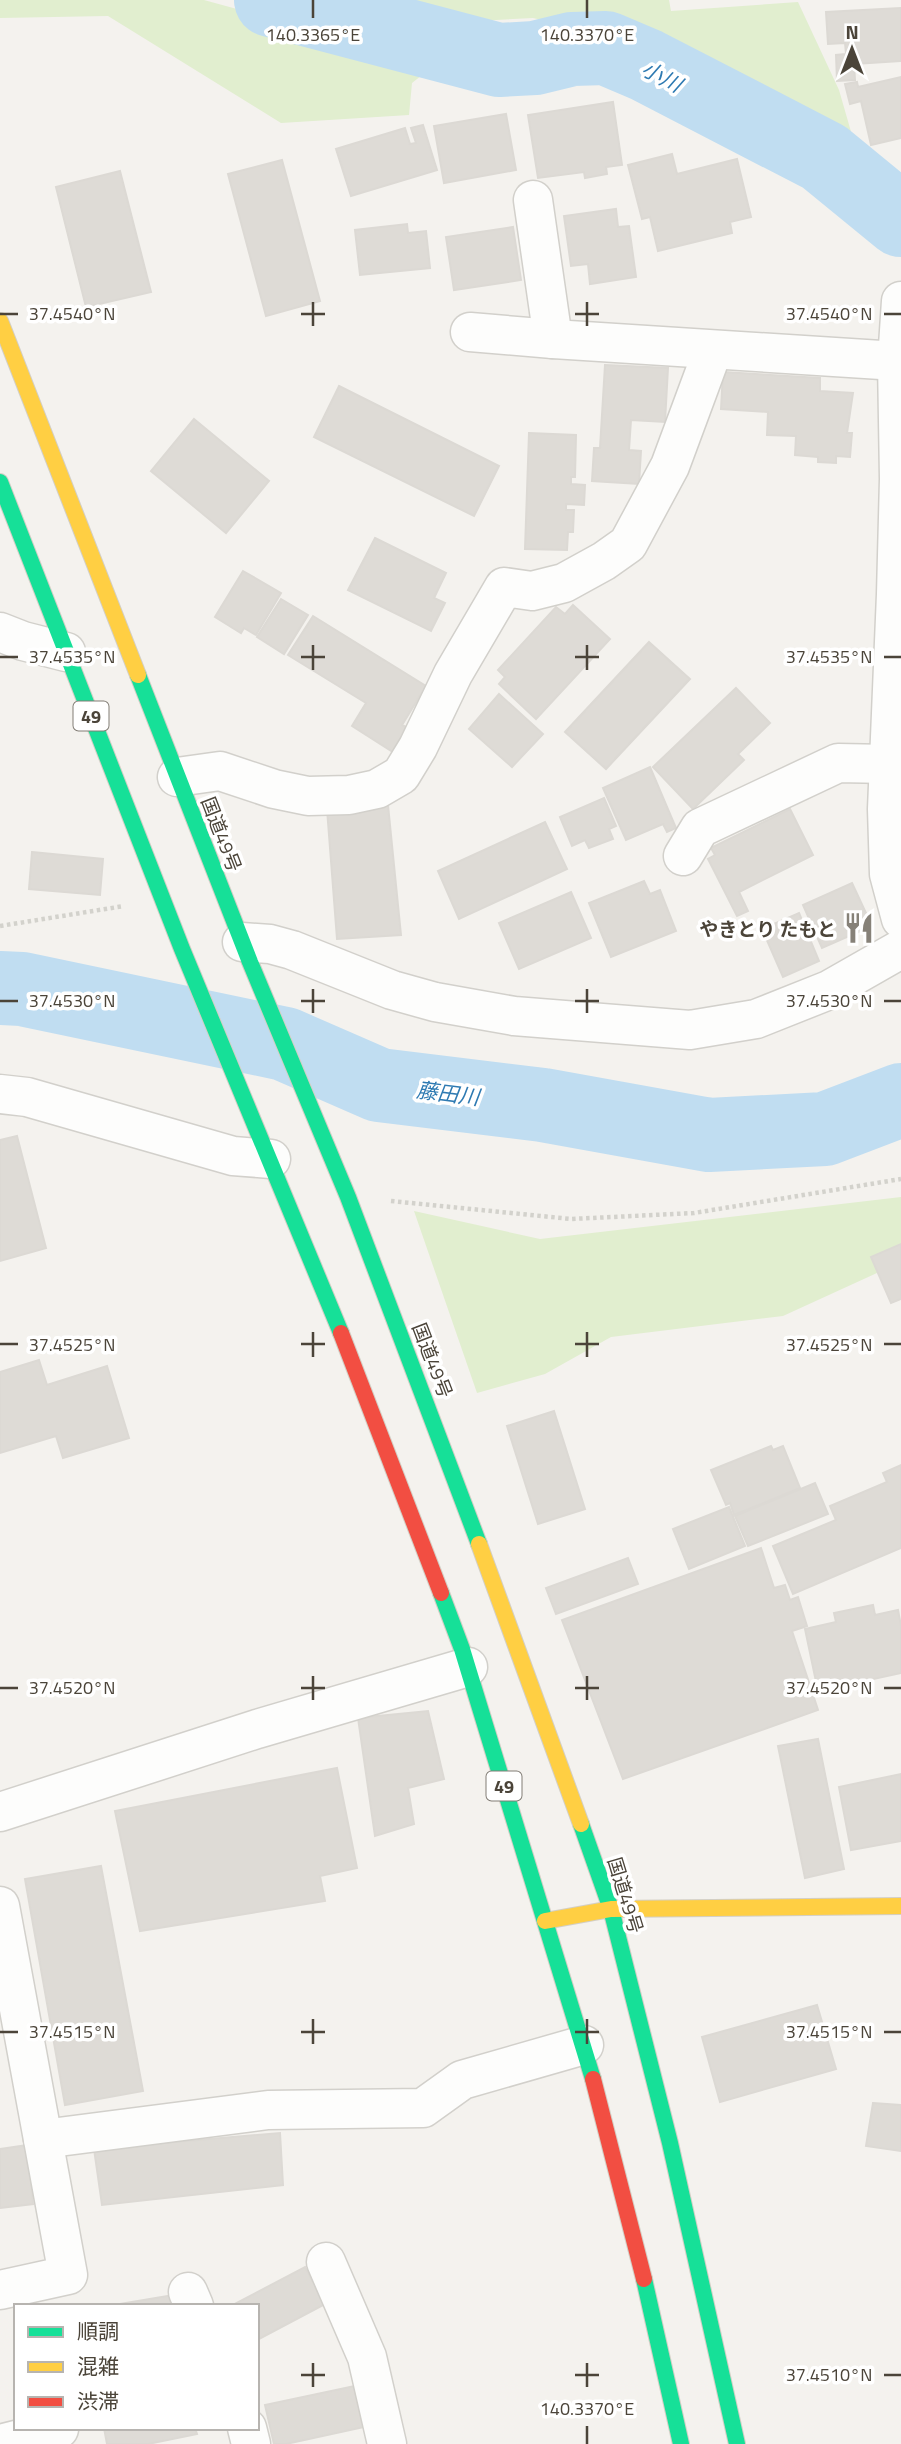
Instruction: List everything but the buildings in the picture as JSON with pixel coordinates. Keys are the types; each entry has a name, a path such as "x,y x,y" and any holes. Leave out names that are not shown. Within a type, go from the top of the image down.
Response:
{"main road":[{"name":"国道49号","path":"0,321 246,953 348,1197 533,1689 611,1909 670,2143 737,2444"},
{"name":"49","path":"0,482 182,949 365,1393 468,1667 584,2045 655,2322 681,2444"},
{"path":"545,1921 611,1909 901,1906"}],"street":[{"path":"533,200 553,339"},
{"path":"901,301 897,360 899,479 887,808 890,874 901,919"},
{"path":"470,332 897,360"},
{"path":"177,777 220,771 274,789 308,796 349,795 377,789 401,775 418,747 453,674 504,587 532,591 564,583 628,544 670,466 713,350"},
{"path":"0,632 66,652"},
{"path":"683,856 700,828 838,763 890,764"},
{"path":"246,953 270,944 292,950 392,990 460,1006 556,1021 690,1030 756,1019 829,990 901,949"},
{"path":"0,1094 27,1097 233,1156 268,1153"},
{"path":"0,1812 257,1729 468,1667"},
{"path":"0,1906 68,2275 25,2293"},
{"path":"43,2139 268,2110 423,2108 462,2080 584,2045"},
{"path":"326,2262 367,2357 387,2444"},
{"path":"0,2444 51,2430"}],"path":[{"path":"0,926 163,901"},
{"path":"348,1197 571,1219 694,1213 901,1179"}],"green space":[{"path":"0,0 204,0 436,64 412,83 409,115 281,123 108,16 0,18"},
{"path":"411,0 669,0 671,11 798,2 839,90 858,156 767,93 703,73 603,34 533,18 477,21 417,12"},
{"path":"901,1197 901,1262 783,1316 611,1337 545,1374 477,1393 414,1211 540,1239"}],"waterway":[{"name":"小川","path":"271,0 499,60 535,58 572,49 606,48 646,65 824,157 901,220"},
{"name":"藤田川","path":"0,988 22,989 285,1044 379,1085 543,1105 709,1135 825,1129 901,1100"}],"traffic: fast":[{"path":"0,482 182,949 341,1333"},
{"path":"138,675 250,962 348,1197 479,1544"},
{"path":"441,1593 462,1649 593,2079"},
{"path":"581,1824 611,1909 670,2143 737,2444"},
{"path":"644,2279 681,2444"}],"traffic: slow":[{"path":"0,321 138,675"},
{"path":"479,1544 581,1824"},
{"path":"545,1921 611,1909 901,1906"}],"traffic: jam":[{"path":"341,1333 441,1593"},
{"path":"593,2079 644,2279"}],"place":[{"name":"やきとり たもと","path":"859,928"}]}
